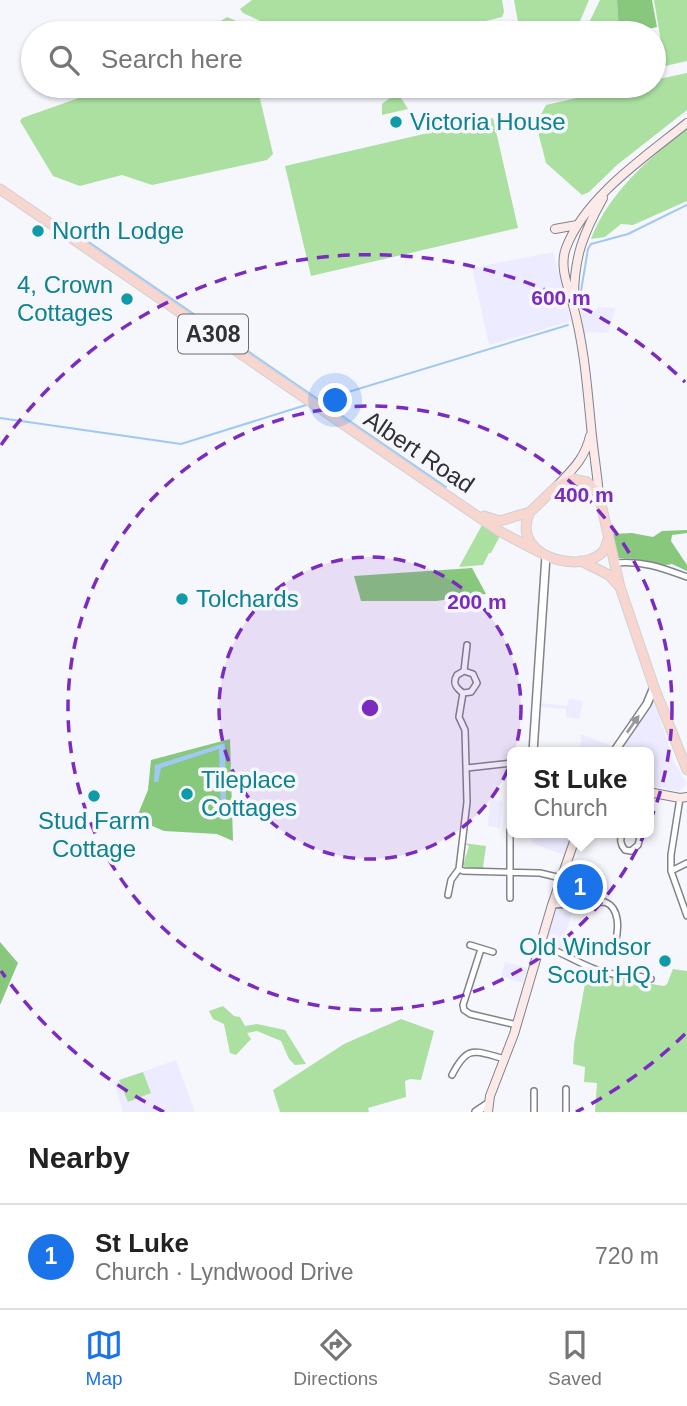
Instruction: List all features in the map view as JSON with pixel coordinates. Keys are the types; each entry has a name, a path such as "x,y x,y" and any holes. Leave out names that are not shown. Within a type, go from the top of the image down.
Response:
{"main road":[{"path":"687,123 589,208 577,225 565,251 565,273 585,362 599,495 607,538 620,587 654,687 687,770"},
{"name":"Albert Road","path":"0,189 499,531 543,555"},
{"path":"574,308 577,251 606,192"},
{"path":"555,229 577,225"},
{"path":"565,251 577,251"},
{"path":"556,488 585,454 591,430"},
{"path":"556,488 573,480 580,480 589,484 599,495"},
{"name":"A308","path":"476,514 500,521 530,512 556,488"},
{"path":"530,512 527,518 528,537 543,555"},
{"path":"580,561 601,556 606,550 607,538"},
{"name":"A308","path":"543,555 580,561 609,575 620,587"},
{"path":"654,793 683,797"},
{"path":"488,1108 575,838"}],"street":[{"path":"533,747 543,555"},
{"path":"615,563 631,561 653,565 687,577"},
{"path":"464,671 467,645"},
{"path":"464,671 473,674 477,683 471,692 463,693 456,688 454,682 457,675 464,671"},
{"path":"617,747 647,704 654,687"},
{"path":"448,895 451,880 459,869 467,802 465,730 459,717 463,693"},
{"path":"467,768 507,764"},
{"path":"683,797 671,855 671,871 687,916"},
{"path":"510,838 510,898"},
{"path":"621,838 625,850 631,851 638,845 639,838"},
{"path":"671,871 687,863"},
{"path":"459,869 540,873 561,878"},
{"path":"552,905 605,902 612,905 616,910 617,937 615,944 609,946"},
{"path":"470,945 493,952"},
{"path":"541,945 559,950 609,974 637,974 651,979"},
{"path":"481,949 463,1005 464,1010 470,1014 517,1025"},
{"path":"452,1075 464,1055 471,1051 505,1059"},
{"path":"566,1089 566,1112"},
{"path":"534,1091 534,1112"},
{"path":"476,1112 488,1108"}],"shaded area":[{"path":"553,252 571,321 489,345 472,268"},
{"path":"599,307 616,308 608,333 587,332 584,336 581,311 590,315"},
{"path":"569,699 583,701 579,719 566,717 566,709 541,707 541,703 567,706"},
{"path":"654,700 674,762 687,784 679,792 654,786 654,747 623,747 642,713"},
{"path":"581,734 614,747 580,747"},
{"path":"490,799 502,801 500,828 488,826"},
{"path":"532,838 570,838 564,855 532,843"},
{"path":"574,906 565,935 565,948 562,950 543,943 543,938 547,938 552,913 562,907"},
{"path":"505,962 527,968 523,983 501,976"},
{"path":"176,1060 195,1112 123,1112 114,1082"}],"green space":[{"path":"252,0 502,0 504,12 502,17 486,21 260,21 240,9"},
{"path":"514,0 589,0 580,21 518,21"},
{"path":"600,0 617,0 618,21 590,21"},
{"path":"617,0 652,0 656,21 618,21"},
{"path":"654,0 687,0 687,61 666,66 666,21 658,21"},
{"path":"227,17 236,21 221,21"},
{"path":"687,73 687,110 617,165 589,192 582,195 546,163 536,124 546,105 577,98 666,98 666,77"},
{"path":"79,98 260,98 273,154 267,160 152,185 122,175 80,186 53,176 20,121"},
{"path":"390,98 401,98 408,109 382,115 382,104"},
{"path":"493,118 518,228 311,276 285,166"},
{"path":"687,128 687,201 633,225 621,224 605,237 591,239 619,191 645,164"},
{"path":"482,525 500,536 491,553 483,565 459,567"},
{"path":"687,530 687,533 672,535 671,541 687,565 687,571 672,564 660,566 637,559 618,558 613,534 632,533 653,537 662,531"},
{"path":"472,568 486,594 436,601 361,601 354,576"},
{"path":"230,739 233,841 217,834 164,831 136,819 148,790 151,760"},
{"path":"463,843 486,846 483,867 486,870 465,867 461,863 464,862 469,846"},
{"path":"0,942 18,963 0,1005"},
{"path":"673,969 687,971 687,1112 595,1112 597,1083 584,1082 585,1067 573,1064 587,973 608,977 609,974 620,979 664,986"},
{"path":"223,1006 234,1016 240,1017 245,1026 257,1024 285,1030 306,1064 295,1065 289,1059 281,1041 257,1031 247,1033 251,1039 236,1055 230,1053 224,1024 213,1019 209,1011"},
{"path":"401,1019 434,1031 421,1080 405,1081 406,1097 368,1108 369,1112 280,1112 273,1090 344,1044"},
{"path":"143,1072 151,1093 128,1102 119,1080"}],"water":[{"path":"225,743 226,810 221,809 219,749 161,768 158,782 154,782 155,765"}],"waterway":[{"path":"584,309 581,291 591,244 628,234 687,205"},
{"path":"58,221 446,487"},
{"path":"322,400 568,325"},
{"path":"0,418 181,444 306,405"}],"place":[{"name":"Victoria House","path":"396,122"},
{"name":"North Lodge","path":"38,231"},
{"name":"4, Crown Cottages","path":"127,299"},
{"name":"Tolchards","path":"182,599"},
{"name":"Tileplace Cottages","path":"187,794"},
{"name":"Stud Farm Cottage","path":"94,796"},
{"name":"St Luke","path":"580,887"},
{"name":"Old Windsor Scout HQ","path":"665,961"}]}
